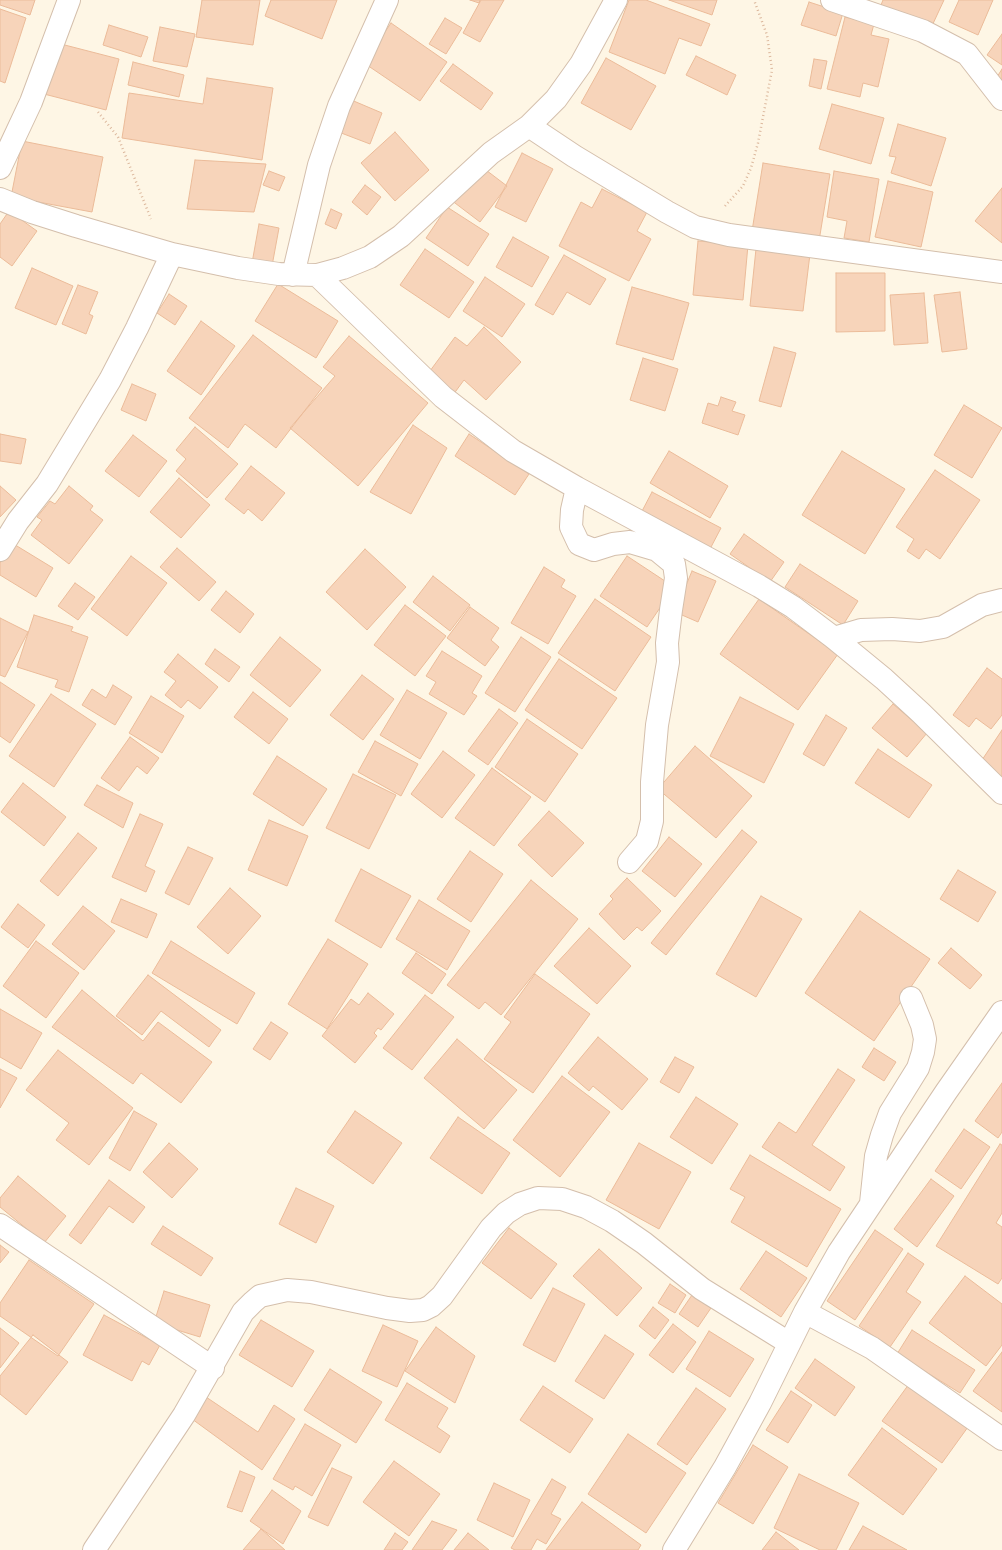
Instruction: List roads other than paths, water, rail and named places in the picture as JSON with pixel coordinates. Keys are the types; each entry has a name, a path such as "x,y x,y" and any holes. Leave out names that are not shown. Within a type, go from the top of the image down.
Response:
{"street":[{"path":"0,168 31,102 69,0"},
{"path":"293,275 319,165 339,106 387,0"},
{"path":"0,199 46,217 172,254 238,268 293,275 317,275 343,268 370,257 401,236 491,153 529,126 556,99 581,64 616,0"},
{"path":"832,0 923,31 968,54 1002,99"},
{"path":"529,126 588,164 667,212 695,227 729,235 1002,272"},
{"path":"0,550 18,521 47,484 110,380 137,328 172,254"},
{"path":"317,275 443,397 513,451 576,488 759,586 793,607 834,638 884,679 921,713 1002,793"},
{"path":"576,488 571,527 579,544 594,550 613,544 630,542 657,550 674,564 676,578 671,610 668,662 657,725 652,782 652,821 647,841 629,862"},
{"path":"834,638 861,630 892,629 920,631 943,627 982,605 1002,600"},
{"path":"871,1206 876,1156 882,1135 890,1113 918,1068 923,1052 925,1039 922,1025 911,998"},
{"path":"674,1550 726,1467 760,1403 805,1312 839,1252 946,1092 1002,1012"},
{"path":"94,1550 176,1428 213,1368 243,1312 260,1296 287,1290 311,1292 387,1308 410,1311 423,1310 431,1306 442,1296 491,1228 506,1214 520,1204 538,1198 562,1199 586,1207 612,1221 644,1243 702,1289 790,1343"},
{"path":"0,1225 213,1368"},
{"path":"805,1312 872,1348 1002,1439"}]}
